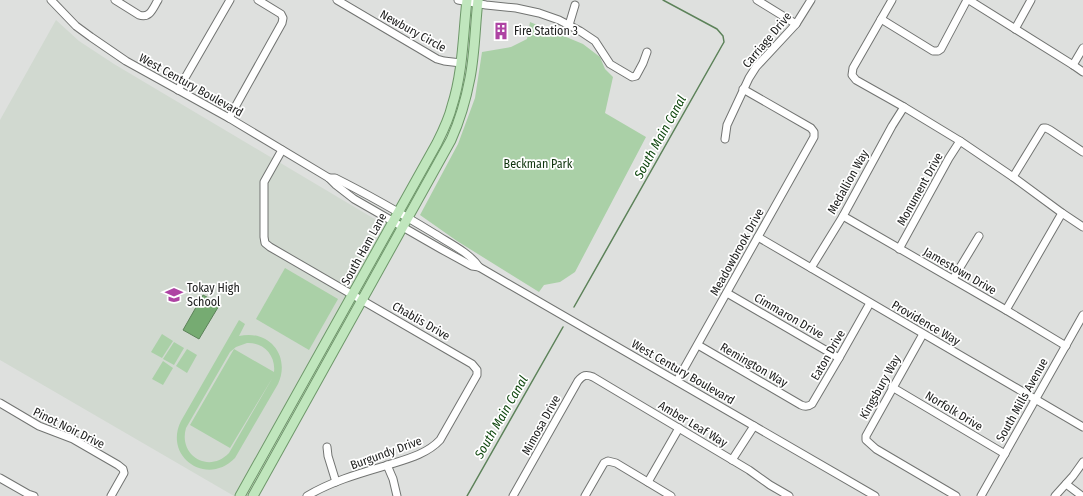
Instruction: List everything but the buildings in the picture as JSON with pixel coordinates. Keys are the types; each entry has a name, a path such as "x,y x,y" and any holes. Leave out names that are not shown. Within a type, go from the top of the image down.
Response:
{"main road":[{"name":"South Ham Lane","path":"240,496 353,295 447,123 458,86 461,63 464,1"},
{"name":"South Ham Lane","path":"254,496 457,127 465,103 470,78 478,2"}],"street":[{"name":"West Century Boulevard","path":"51,0 76,26 126,61 229,118 329,178 354,199 447,253 472,266 479,267 875,496"},
{"path":"114,0 139,15 146,16 150,14 158,0"},
{"path":"178,90 230,0"},
{"path":"229,118 282,23 283,18 281,14 258,0"},
{"name":"Newbury Circle","path":"337,0 437,59 461,63"},
{"path":"757,0 796,24"},
{"name":"Carriage Drive","path":"725,139 727,125 749,78 756,67 796,24 811,0"},
{"path":"892,0 853,68 852,75 856,80 960,141 1062,213 1083,226"},
{"path":"881,19 934,51 938,51 941,49 968,0 1083,72"},
{"path":"1015,29 1031,0"},
{"path":"464,1 516,8 539,13 569,25 595,41 610,64 632,77 636,76 647,52"},
{"path":"569,25 575,5"},
{"path":"1073,65 1083,48"},
{"name":"Meadowbrook Drive","path":"677,382 814,137 814,132 811,128 743,89"},
{"name":"Medallion Way","path":"812,268 904,107"},
{"path":"1013,177 1043,128 1050,130 1083,152"},
{"name":"Monument Drive","path":"899,249 949,158 960,141"},
{"path":"282,150 264,182 265,243 353,295"},
{"name":"West Century Boulevard","path":"329,178 335,178 398,212 475,260 479,267"},
{"path":"1006,310 1062,213"},
{"name":"Jamestown Drive","path":"843,216 1066,346"},
{"path":"953,279 979,236"},
{"name":"Providence Way","path":"758,237 1083,427"},
{"name":"Cimmaron Drive","path":"727,293 839,358"},
{"name":"Chablis Drive","path":"353,295 472,364 477,370"},
{"name":"Eaton Drive","path":"799,404 806,407 812,404 870,303"},
{"name":"South Mills Avenue","path":"981,496 1083,315"},
{"name":"Kingsbury Way","path":"923,334 892,387 866,436 866,440 876,449 956,496"},
{"name":"Remington Way","path":"698,345 799,404"},
{"name":"Burgundy Drive","path":"307,496 336,482 407,459 434,446 440,440 477,375 477,370"},
{"name":"Amber Leaf Way","path":"585,375 593,377 679,428 789,496"},
{"name":"Mimosa Drive","path":"514,496 578,381 585,375"},
{"name":"Norfolk Drive","path":"892,387 1005,454"},
{"name":"Pinot Noir Drive","path":"0,404 39,426 73,439 123,469 124,473 111,496"},
{"path":"732,460 754,426"},
{"path":"648,482 679,428"},
{"path":"327,447 328,456 336,482"},
{"path":"585,496 604,463 608,461 620,465 671,496"},
{"path":"1055,496 1083,462"},
{"path":"387,465 393,478 397,496"},
{"path":"0,478 34,496"},
{"path":"1066,484 1082,496"}],"shaded area":[{"name":"Tokay High School","path":"56,20 79,41 114,64 383,224 383,231 234,496 0,360 0,120"},
{"path":"203,295 220,304 199,339 183,330"}],"green space":[{"name":"Beckman Park","path":"530,22 583,44 600,57 605,69 613,77 605,113 646,137 575,272 560,282 544,285 539,292 457,241 420,215 458,144 475,98 482,52 511,47 527,39"},
{"path":"285,268 338,299 309,350 256,319"},
{"path":"239,320 245,324 239,336 250,335 260,337 275,347 282,364 278,384 235,458 224,466 212,470 201,469 191,464 183,456 178,446 177,434 181,421","holes":["247,343 253,343 263,347 271,355 274,372 234,349 190,425 230,448 273,377 229,453 221,459 213,462 204,462 197,459 191,454 187,447 185,438 186,428 230,352 236,347"]},
{"path":"162,334 173,341 162,358 151,352"},
{"path":"174,342 184,348 174,365 163,359"},
{"path":"187,349 197,355 187,373 176,366"},
{"path":"163,361 173,368 163,385 152,379"}],"waterway":[{"name":"South Main Canal","path":"574,307 724,42 723,36 717,29 663,0"},
{"name":"South Main Canal","path":"467,496 563,327"}],"place":[{"name":"Fire Station 3","path":"501,31"},
{"name":"Tokay High School","path":"174,295"}]}
